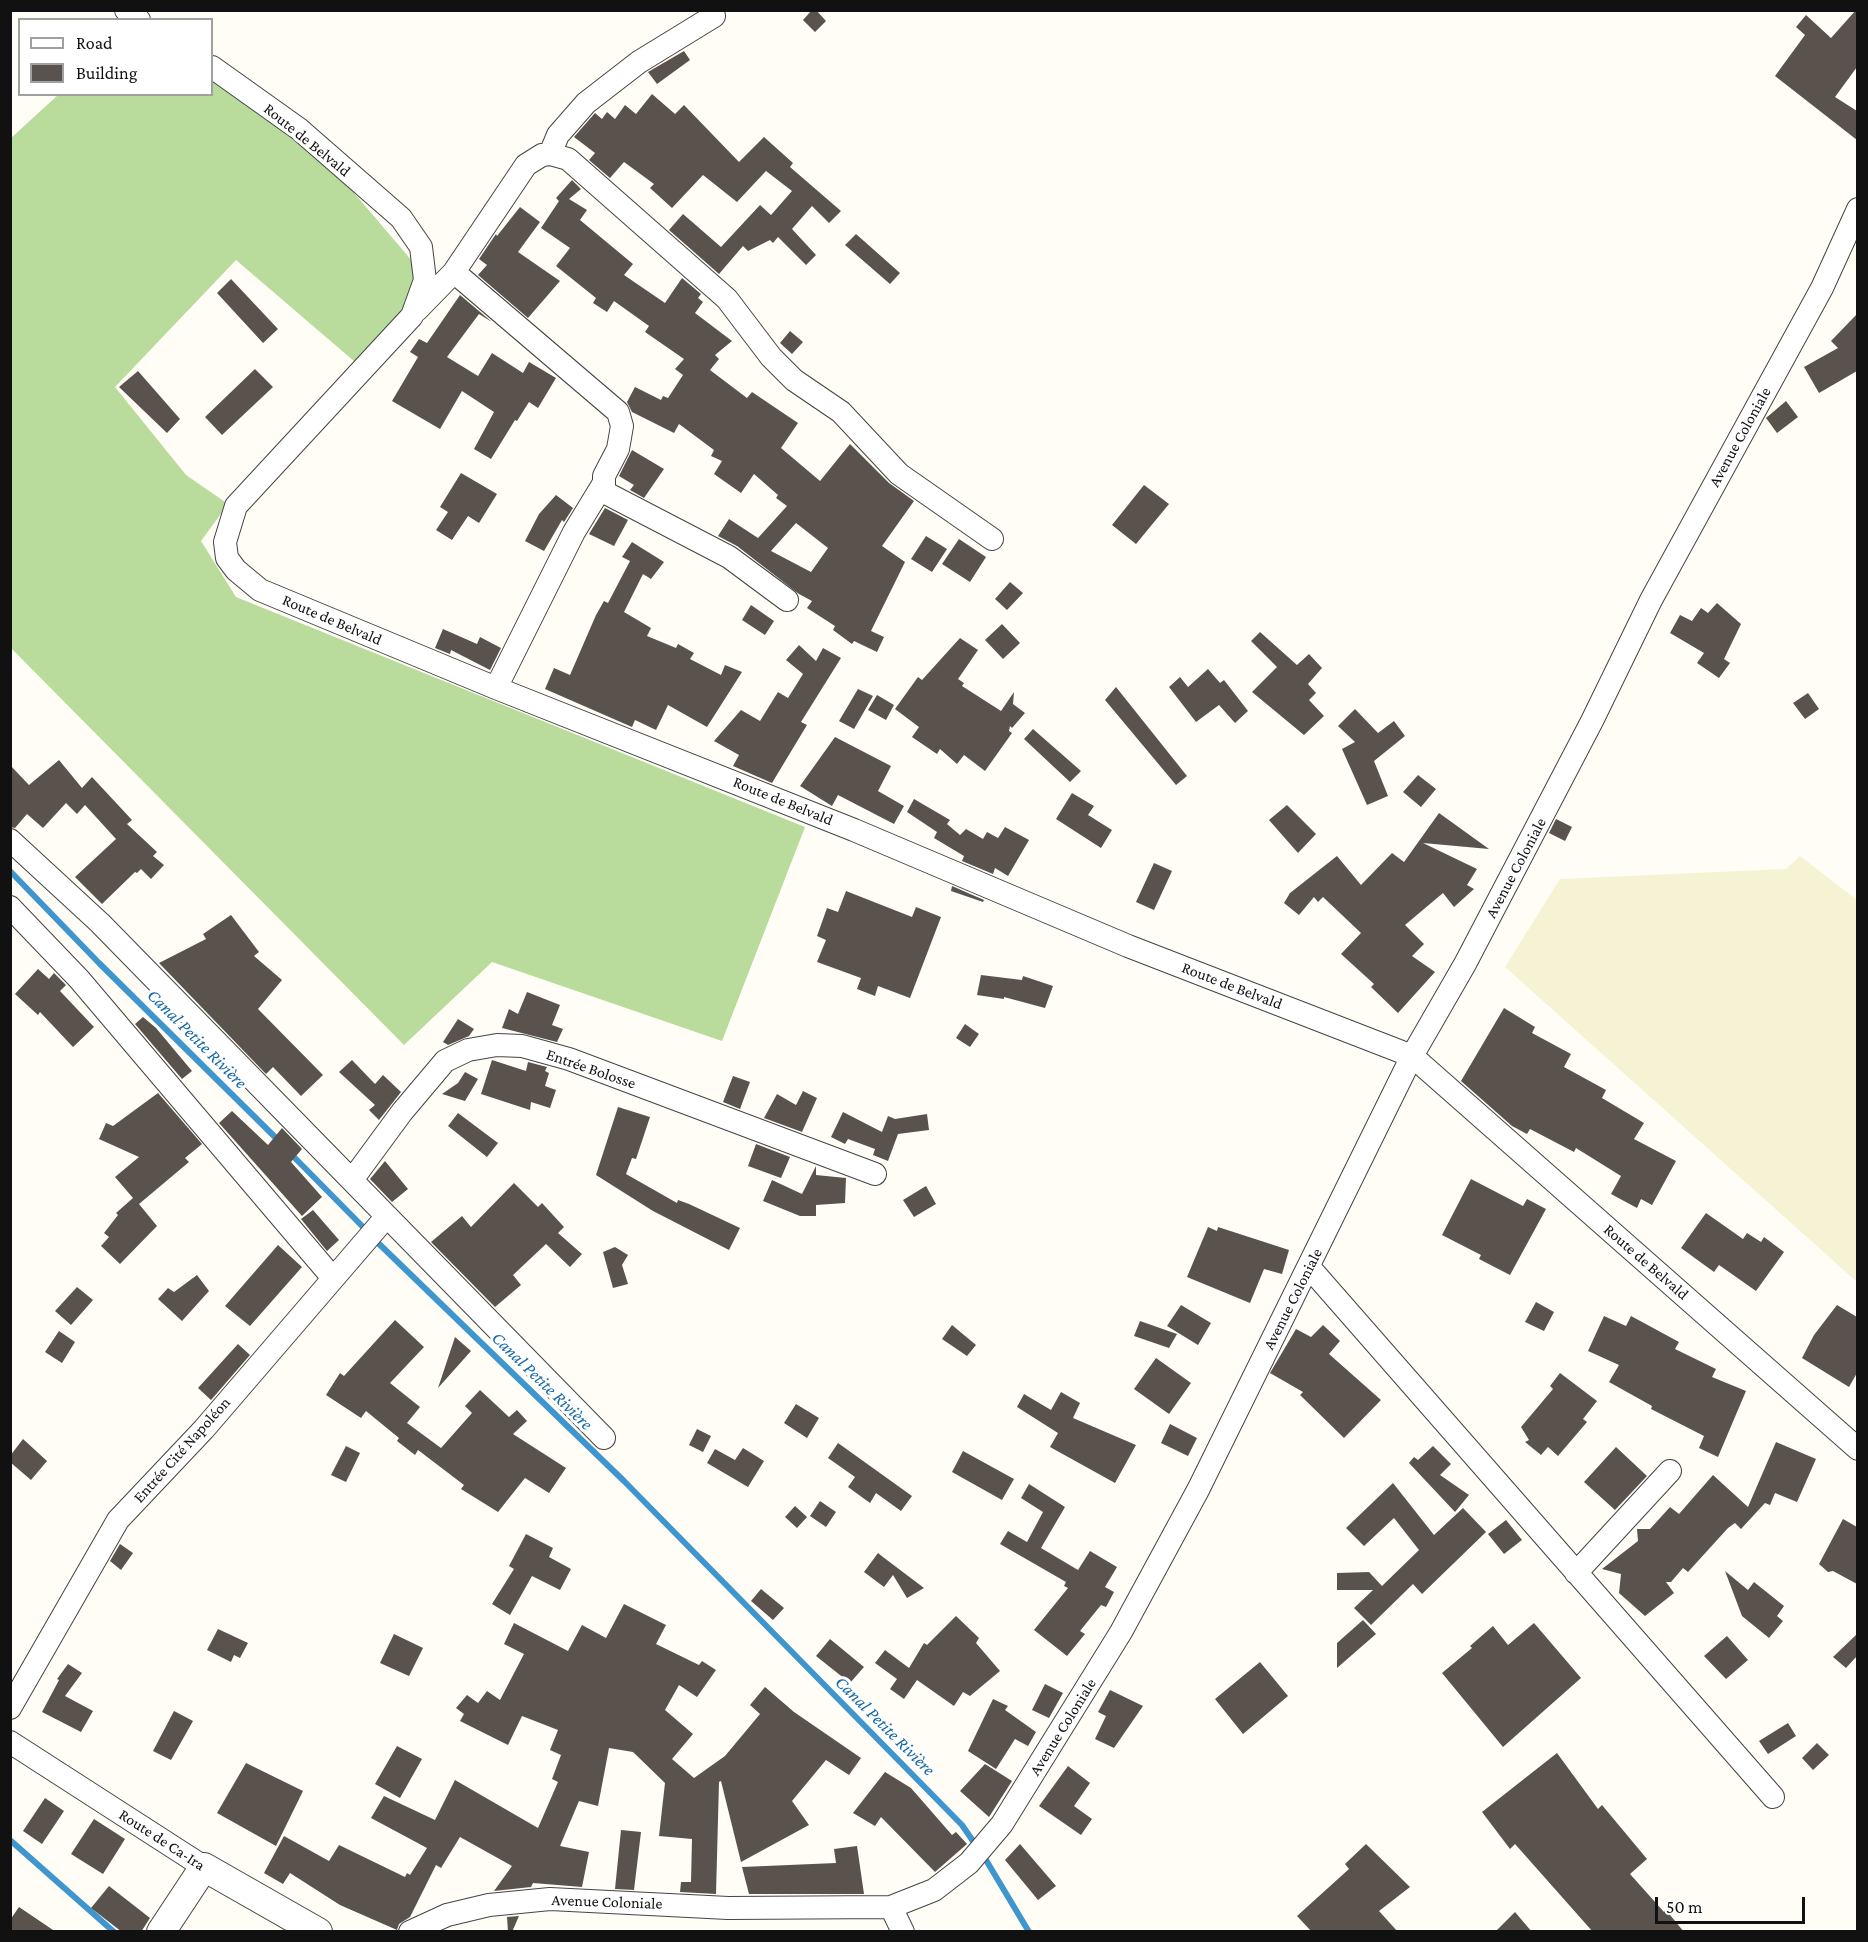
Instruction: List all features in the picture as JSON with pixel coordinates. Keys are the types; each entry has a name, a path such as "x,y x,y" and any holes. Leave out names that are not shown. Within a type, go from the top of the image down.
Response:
{"street":[{"path":"550,154 558,135 586,103 639,63 714,15"},
{"name":"Route de Belvald","path":"213,68 299,129 400,218 421,247 425,280 412,316 236,506 225,542 227,558 236,570 260,590 496,688 854,830 1128,946 1412,1056 1857,1449"},
{"path":"412,316 454,272 526,165 542,155 550,154 577,164 681,261 727,299 771,357 794,380 841,412 899,474 992,539"},
{"name":"Avenue Coloniale","path":"410,1932 447,1915 478,1907 550,1899 728,1908 891,1907 934,1890 969,1863 1002,1824 1121,1632 1197,1490 1412,1056 1465,964 1592,721 1651,600 1822,288 1857,209"},
{"path":"454,272 618,412 622,426 618,449 604,476 602,486 574,532 496,688"},
{"path":"602,486 604,492 615,499 729,557 788,600"},
{"path":"10,840 100,922 604,1438"},
{"path":"10,906 79,979 332,1277"},
{"name":"Entrée Bolosse","path":"352,1180 402,1112 445,1061 468,1050 498,1045 522,1046 568,1059 875,1174"},
{"name":"Entrée Cité Napoléon","path":"10,1708 118,1520 204,1429 387,1215"},
{"path":"1309,1267 1773,1797"},
{"path":"1576,1573 1671,1471"},
{"name":"Route de Ca-Ira","path":"10,1742 204,1867 318,1932"},
{"path":"161,1932 204,1867"},
{"path":"891,1907 903,1932"}],"shaded area":[{"path":"1800,856 1857,900 1857,1282 1505,967 1560,879 1786,869"}],"green space":[{"path":"213,81 260,111 349,187 413,262 415,313 362,368 236,260 115,387 186,475 228,504 201,541 236,597 805,827 722,1041 492,962 404,1045 11,648 11,138 57,96 213,96"}],"building":[{"path":"812,10 816,10 826,21 815,32 803,20"},
{"path":"1856,10 1857,67 1835,97 1857,111 1857,140 1775,76 1805,35 1796,27 1806,15 1831,38"},
{"path":"684,51 690,60 657,84 648,72"},
{"path":"652,94 675,114 684,105 739,162 764,137 793,163 790,167 841,211 829,223 812,206 792,229 816,255 806,265 778,237 773,243 770,240 748,251 743,246 719,274 669,230 683,214 721,247 760,205 771,215 792,191 766,171 737,202 703,175 672,208 650,188 654,184 624,162 610,178 589,160 595,153 574,137 595,113 602,119 607,112 615,119 625,105 636,114"},
{"path":"572,180 581,189 569,199 587,210 580,220 633,264 624,275 665,303 682,278 701,294 698,298 703,302 695,313 732,341 715,355 719,359 710,370 747,398 752,392 798,423 781,448 820,481 850,444 889,483 914,501 882,546 905,562 871,631 884,637 877,652 854,641 852,644 833,630 835,626 807,608 812,601 799,594 737,546 718,536 729,519 758,538 787,506 776,498 778,495 754,474 741,493 714,474 722,461 711,456 714,450 679,424 674,433 632,412 627,402 635,387 661,400 663,396 668,398 683,375 675,369 684,359 645,332 649,326 614,301 607,312 593,303 596,298 556,266 570,248 541,228 559,201 556,198","holes":["796,523 828,548 811,572 771,551"]},
{"path":"520,207 540,222 518,252 560,281 528,318 478,275 487,265 479,259 496,234 497,236"},
{"path":"856,234 900,273 890,284 845,245"},
{"path":"231,279 278,329 263,343 217,293"},
{"path":"460,295 492,322 479,314 447,357 478,376 492,353 523,373 529,362 556,378 538,408 529,402 491,459 474,449 494,412 462,391 440,429 392,401 418,357 410,352 419,339 427,343"},
{"path":"1857,314 1857,371 1819,393 1804,367 1838,348 1831,341"},
{"path":"790,331 803,342 792,354 780,343"},
{"path":"255,369 273,387 222,435 205,417"},
{"path":"138,371 180,419 167,433 119,387"},
{"path":"1786,401 1798,417 1777,433 1766,418"},
{"path":"632,450 664,469 644,498 630,490 634,485 619,476"},
{"path":"461,473 497,494 479,523 468,516 452,540 436,530 448,512 440,507"},
{"path":"1144,485 1169,504 1136,544 1112,525"},
{"path":"556,495 573,508 564,522 562,520 544,551 525,541 539,514"},
{"path":"605,508 628,520 614,546 589,534"},
{"path":"926,536 947,549 932,572 911,559"},
{"path":"959,539 986,557 970,582 942,564"},
{"path":"632,542 664,562 651,579 643,574 624,612 651,628 647,636 676,648 678,644 694,653 690,659 721,675 725,665 742,672 707,727 668,705 656,730 635,720 632,727 545,689 554,668 570,675 596,615 604,601 608,603 630,561 622,557"},
{"path":"1010,582 1023,593 1007,610 995,599"},
{"path":"1717,603 1741,624 1724,659 1730,663 1719,678 1697,663 1704,653 1670,633 1680,615 1692,621 1701,608 1708,613"},
{"path":"751,605 774,621 765,635 742,620"},
{"path":"1002,624 1020,643 1003,659 985,640"},
{"path":"443,629 477,644 480,637 501,648 490,670 451,650 450,654 435,648"},
{"path":"1260,632 1297,665 1309,654 1322,668 1308,684 1316,693 1309,700 1324,716 1304,735 1252,692 1277,667 1251,641"},
{"path":"960,638 978,650 958,679 964,683 962,686 1001,711 1014,692 1013,704 1025,713 1012,728 1010,726 1009,731 1012,733 985,771 964,755 957,764 940,749 937,754 912,737 919,727 895,709 918,677 922,680"},
{"path":"799,645 816,661 823,648 841,658 801,722 807,725 772,783 733,766 739,755 714,741 741,710 760,721 778,692 788,698 803,674 786,660"},
{"path":"1208,669 1220,683 1224,680 1248,711 1235,723 1219,705 1196,722 1169,687 1180,677 1188,687"},
{"path":"1116,687 1187,776 1176,785 1105,700"},
{"path":"858,689 873,696 854,729 839,721"},
{"path":"1808,693 1819,709 1805,719 1793,703"},
{"path":"877,695 894,705 886,720 868,710"},
{"path":"1355,709 1378,733 1394,721 1405,736 1374,761 1388,796 1367,805 1342,749 1355,742 1338,726"},
{"path":"1033,729 1081,771 1070,782 1024,739"},
{"path":"835,737 891,766 878,791 904,806 894,824 838,795 832,806 800,786"},
{"path":"59,760 82,788 92,777 132,820 127,824 157,852 153,856 164,865 151,879 141,869 135,872 102,904 75,877 116,839 85,805 77,814 66,803 43,828 27,814 15,828 10,827 10,765 29,785"},
{"path":"1418,775 1436,789 1421,807 1403,792"},
{"path":"1072,793 1094,806 1088,815 1112,830 1101,848 1056,819"},
{"path":"914,799 950,820 947,824 960,835 966,829 983,839 987,832 998,838 1005,827 1029,840 1008,876 995,868 993,874 962,861 964,856 934,838 937,832 907,812"},
{"path":"1287,805 1316,834 1298,853 1269,820"},
{"path":"1439,813 1489,849 1423,843 1477,869 1467,885 1474,889 1454,907 1443,893 1405,925 1424,944 1412,956 1435,972 1398,1013 1371,987 1374,984 1341,954 1361,933 1323,897 1318,902 1314,897 1299,915 1284,903 1290,893 1337,856 1361,885 1392,853 1404,862"},
{"path":"1556,819 1572,827 1565,841 1549,833"},
{"path":"1154,863 1172,871 1154,910 1136,902"},
{"path":"952,886 984,900 983,902 951,891"},
{"path":"846,891 912,917 916,907 941,917 910,998 878,986 875,996 857,989 861,978 817,962 826,940 817,936 827,908 838,912"},
{"path":"231,915 259,952 254,956 282,980 258,1009 323,1075 301,1096 273,1067 266,1074 159,963 206,939 203,934"},
{"path":"38,969 49,979 54,973 66,985 60,991 94,1027 73,1047 40,1012 38,1015 15,994"},
{"path":"981,975 1022,980 1023,976 1053,986 1045,1008 1004,997 1004,999 977,995"},
{"path":"527,992 560,1005 552,1025 563,1029 557,1042 502,1028 509,1009 518,1014"},
{"path":"1504,1008 1535,1027 1532,1033 1571,1054 1564,1067 1606,1090 1602,1098 1644,1123 1634,1139 1676,1161 1652,1205 1641,1199 1637,1208 1611,1194 1621,1176 1576,1148 1574,1152 1530,1129 1527,1134 1512,1126 1461,1081"},
{"path":"143,1017 156,1028 192,1071 182,1079 135,1024"},
{"path":"458,1019 474,1029 469,1036 448,1045 443,1042"},
{"path":"965,1024 979,1034 970,1047 956,1038"},
{"path":"352,1060 375,1084 383,1075 401,1092 379,1120 369,1110 375,1105 339,1072"},
{"path":"492,1060 526,1071 528,1062 547,1067 545,1071 549,1073 545,1086 556,1090 550,1108 531,1102 530,1110 481,1094"},
{"path":"465,1072 478,1079 465,1101 442,1094 458,1083"},
{"path":"733,1076 750,1082 740,1109 723,1102"},
{"path":"803,1091 817,1098 802,1132 764,1118 777,1094 796,1105"},
{"path":"158,1093 202,1144 185,1158 189,1162 139,1204 157,1226 120,1264 101,1246 109,1237 104,1233 118,1215 116,1213 133,1198 115,1177 139,1157 99,1139 106,1123 113,1126"},
{"path":"618,1107 650,1117 636,1159 632,1158 626,1174 677,1203 678,1200 689,1204 740,1228 729,1250 653,1211 596,1175"},
{"path":"232,1111 268,1145 282,1128 302,1149 291,1162 322,1197 302,1216 219,1123"},
{"path":"843,1112 882,1132 888,1116 895,1119 927,1114 929,1130 898,1134 888,1161 873,1155 875,1149 848,1139 845,1144 831,1137"},
{"path":"458,1113 498,1143 487,1157 448,1126"},
{"path":"756,1144 790,1157 781,1178 748,1166"},
{"path":"385,1161 408,1189 392,1202 370,1179"},
{"path":"816,1166 816,1175 846,1178 845,1203 816,1205 816,1216 800,1216 763,1201 772,1180 802,1194"},
{"path":"1471,1179 1523,1206 1527,1199 1546,1209 1510,1275 1479,1259 1481,1255 1442,1235"},
{"path":"514,1183 538,1207 542,1203 564,1227 558,1233 582,1254 570,1267 546,1244 513,1275 521,1285 495,1307 431,1242 462,1216 471,1227"},
{"path":"926,1186 936,1204 914,1217 903,1200"},
{"path":"313,1210 339,1240 327,1251 301,1219"},
{"path":"1706,1213 1743,1239 1747,1233 1761,1242 1764,1237 1784,1252 1756,1291 1719,1265 1714,1272 1681,1248"},
{"path":"1208,1227 1217,1231 1218,1227 1289,1250 1282,1274 1264,1269 1250,1303 1187,1277"},
{"path":"278,1245 302,1267 250,1326 225,1306"},
{"path":"615,1247 628,1255 622,1265 628,1284 613,1288 603,1252"},
{"path":"197,1275 209,1291 182,1321 158,1299 168,1288 174,1292"},
{"path":"77,1287 93,1300 71,1325 55,1311"},
{"path":"1536,1302 1554,1312 1544,1331 1525,1322"},
{"path":"1181,1305 1211,1323 1198,1345 1167,1326"},
{"path":"1837,1305 1857,1317 1857,1373 1849,1387 1802,1358 1814,1335"},
{"path":"1604,1316 1626,1326 1631,1316 1679,1342 1675,1349 1716,1369 1712,1377 1746,1391 1718,1457 1699,1448 1704,1436 1651,1409 1652,1406 1609,1382 1619,1365 1588,1351"},
{"path":"395,1320 424,1347 390,1383 420,1407 407,1423 441,1448 472,1413 465,1406 480,1390 509,1417 517,1410 527,1421 513,1434 566,1468 549,1493 525,1478 498,1512 461,1489 464,1485 418,1450 415,1455 397,1441 399,1438 366,1411 361,1418 326,1395 340,1373 344,1376"},
{"path":"1140,1321 1177,1334 1169,1348 1134,1336"},
{"path":"952,1325 976,1345 967,1356 942,1339"},
{"path":"1323,1325 1340,1341 1329,1354 1381,1400 1344,1438 1300,1395 1303,1392 1270,1373 1296,1329 1311,1337"},
{"path":"59,1331 75,1342 62,1363 45,1352"},
{"path":"455,1337 471,1351 438,1388"},
{"path":"238,1344 250,1355 211,1400 198,1388"},
{"path":"1156,1358 1191,1383 1169,1414 1134,1389"},
{"path":"1560,1373 1597,1401 1583,1419 1587,1422 1558,1456 1548,1447 1541,1455 1525,1442 1529,1440 1521,1427 1553,1389 1550,1386"},
{"path":"1061,1392 1080,1403 1073,1418 1136,1445 1115,1483 1050,1447 1058,1433 1017,1407 1024,1394 1051,1410"},
{"path":"796,1404 819,1418 807,1438 784,1423"},
{"path":"1170,1424 1197,1438 1188,1456 1161,1443"},
{"path":"697,1429 711,1436 703,1452 689,1445"},
{"path":"23,1439 47,1461 31,1480 10,1462 10,1456"},
{"path":"1776,1442 1816,1459 1797,1502 1775,1493 1770,1505 1765,1503 1741,1529 1735,1523 1728,1528 1688,1572 1683,1568 1671,1582 1666,1582 1674,1593 1645,1616 1619,1593 1621,1574 1602,1569 1638,1541 1637,1529 1650,1529 1670,1507 1679,1514 1713,1475 1748,1507"},
{"path":"838,1443 912,1496 901,1511 876,1493 870,1503 848,1487 855,1477 828,1458"},
{"path":"346,1446 360,1453 346,1482 331,1475"},
{"path":"1433,1446 1451,1464 1440,1475 1469,1495 1455,1512 1409,1463 1414,1457 1418,1460"},
{"path":"1616,1447 1647,1476 1615,1510 1584,1482"},
{"path":"743,1448 764,1461 748,1487 707,1463 715,1449 735,1460"},
{"path":"963,1451 1014,1479 1002,1500 952,1472"},
{"path":"1393,1483 1434,1535 1463,1508 1486,1532 1422,1594 1413,1584 1371,1625 1354,1608 1373,1590 1337,1590 1337,1573 1369,1572 1382,1586 1419,1550 1394,1518 1364,1546 1346,1528"},
{"path":"1029,1484 1065,1507 1041,1548 1078,1570 1090,1551 1117,1567 1105,1587 1114,1592 1106,1607 1101,1605 1080,1631 1085,1634 1067,1656 1034,1630 1068,1588 1064,1586 1066,1582 1000,1544 1008,1531 1027,1542 1043,1512 1021,1498"},
{"path":"820,1501 836,1512 826,1527 810,1516"},
{"path":"795,1506 807,1517 797,1528 785,1517"},
{"path":"1843,1519 1857,1527 1857,1584 1833,1571 1828,1572 1819,1564"},
{"path":"1506,1520 1522,1540 1504,1554 1488,1534"},
{"path":"526,1534 553,1548 549,1557 571,1569 560,1590 532,1576 510,1615 492,1604 514,1569 509,1566"},
{"path":"120,1544 133,1553 121,1570 110,1561"},
{"path":"878,1553 924,1588 907,1598 893,1575 884,1587 864,1572"},
{"path":"1725,1571 1748,1590 1754,1582 1784,1606 1777,1616 1783,1621 1769,1638 1742,1616"},
{"path":"761,1589 784,1608 773,1620 751,1601"},
{"path":"624,1604 666,1625 656,1644 699,1665 702,1661 716,1670 697,1697 679,1685 665,1710 693,1734 672,1759 694,1778 725,1756 760,1714 750,1705 765,1687 794,1712 861,1758 849,1775 826,1760 792,1801 809,1825 741,1862 721,1781 719,1782 716,1894 680,1892 681,1882 691,1882 692,1839 659,1836 665,1783 633,1752 609,1748 598,1806 579,1801 560,1846 589,1852 582,1887 533,1883 531,1887 494,1891 512,1866 460,1837 441,1868 436,1865 410,1917 399,1924 397,1930 340,1905 290,1873 283,1884 264,1873 284,1836 329,1861 339,1845 405,1877 407,1873 410,1875 427,1848 371,1818 384,1796 435,1820 455,1780 538,1828 558,1782 552,1779 561,1755 550,1750 558,1730 522,1716 508,1745 460,1721 464,1714 456,1708 467,1695 478,1703 487,1691 500,1700 524,1654 504,1644 514,1623 568,1651 582,1625 606,1638"},
{"path":"956,1616 979,1638 976,1643 1000,1671 970,1696 963,1692 954,1706 917,1680 904,1699 890,1689 897,1679 875,1663 885,1650 909,1668 924,1643 927,1645"},
{"path":"1363,1620 1376,1634 1337,1668 1337,1643"},
{"path":"1534,1623 1581,1678 1503,1747 1442,1673 1472,1648 1470,1646 1493,1626 1508,1645"},
{"path":"218,1629 248,1643 240,1658 234,1655 231,1662 207,1650"},
{"path":"394,1634 423,1648 409,1676 380,1663"},
{"path":"1857,1634 1857,1656 1846,1668 1833,1657"},
{"path":"1727,1636 1748,1660 1726,1679 1704,1656"},
{"path":"830,1639 864,1667 850,1683 816,1656"},
{"path":"1260,1662 1288,1696 1243,1734 1215,1699"},
{"path":"68,1664 82,1673 65,1696 93,1711 81,1732 42,1712 59,1680 57,1679"},
{"path":"1045,1684 1063,1693 1049,1718 1032,1710"},
{"path":"1110,1690 1143,1706 1114,1748 1095,1739 1106,1716 1098,1712"},
{"path":"993,1699 1008,1706 1005,1710 1036,1732 1028,1746 1015,1739 996,1769 968,1751"},
{"path":"174,1711 193,1721 171,1760 153,1751"},
{"path":"1788,1723 1796,1736 1768,1754 1759,1741"},
{"path":"1817,1743 1829,1755 1813,1770 1802,1758"},
{"path":"397,1746 422,1759 400,1798 375,1784"},
{"path":"1557,1753 1598,1809 1602,1805 1647,1859 1630,1874 1664,1912 1666,1910 1684,1932 1593,1932 1515,1844 1510,1849 1482,1812"},
{"path":"246,1763 303,1791 276,1846 217,1813"},
{"path":"985,1764 1012,1781 989,1817 960,1791"},
{"path":"1068,1766 1090,1783 1074,1806 1092,1819 1081,1835 1039,1806"},
{"path":"885,1772 911,1788 952,1835 956,1832 967,1844 935,1872 881,1817 875,1826 853,1813"},
{"path":"45,1798 64,1811 42,1844 23,1831"},
{"path":"94,1819 125,1839 103,1874 71,1854"},
{"path":"621,1830 641,1832 634,1890 615,1889"},
{"path":"1020,1844 1056,1886 1038,1900 1005,1860"},
{"path":"1366,1844 1410,1887 1379,1911 1398,1932 1312,1932 1297,1916 1349,1869 1345,1864"},
{"path":"857,1846 864,1894 749,1894 742,1867 836,1863 834,1849"},
{"path":"109,1886 150,1918 141,1932 122,1932 91,1908"},
{"path":"19,1907 56,1932 10,1932 10,1920"},
{"path":"1515,1912 1532,1932 1495,1932"},
{"path":"519,1916 512,1932 508,1932 507,1917"}],"waterway":[{"name":"Canal Petite Rivière","path":"10,871 99,963 279,1141"},
{"name":"Canal Petite Rivière","path":"290,1153 367,1231"},
{"name":"Canal Petite Rivière","path":"374,1239 624,1481 962,1825 977,1847"},
{"path":"10,1840 114,1932"},
{"name":"Canal Petite Rivière","path":"983,1855 1029,1932"}]}
